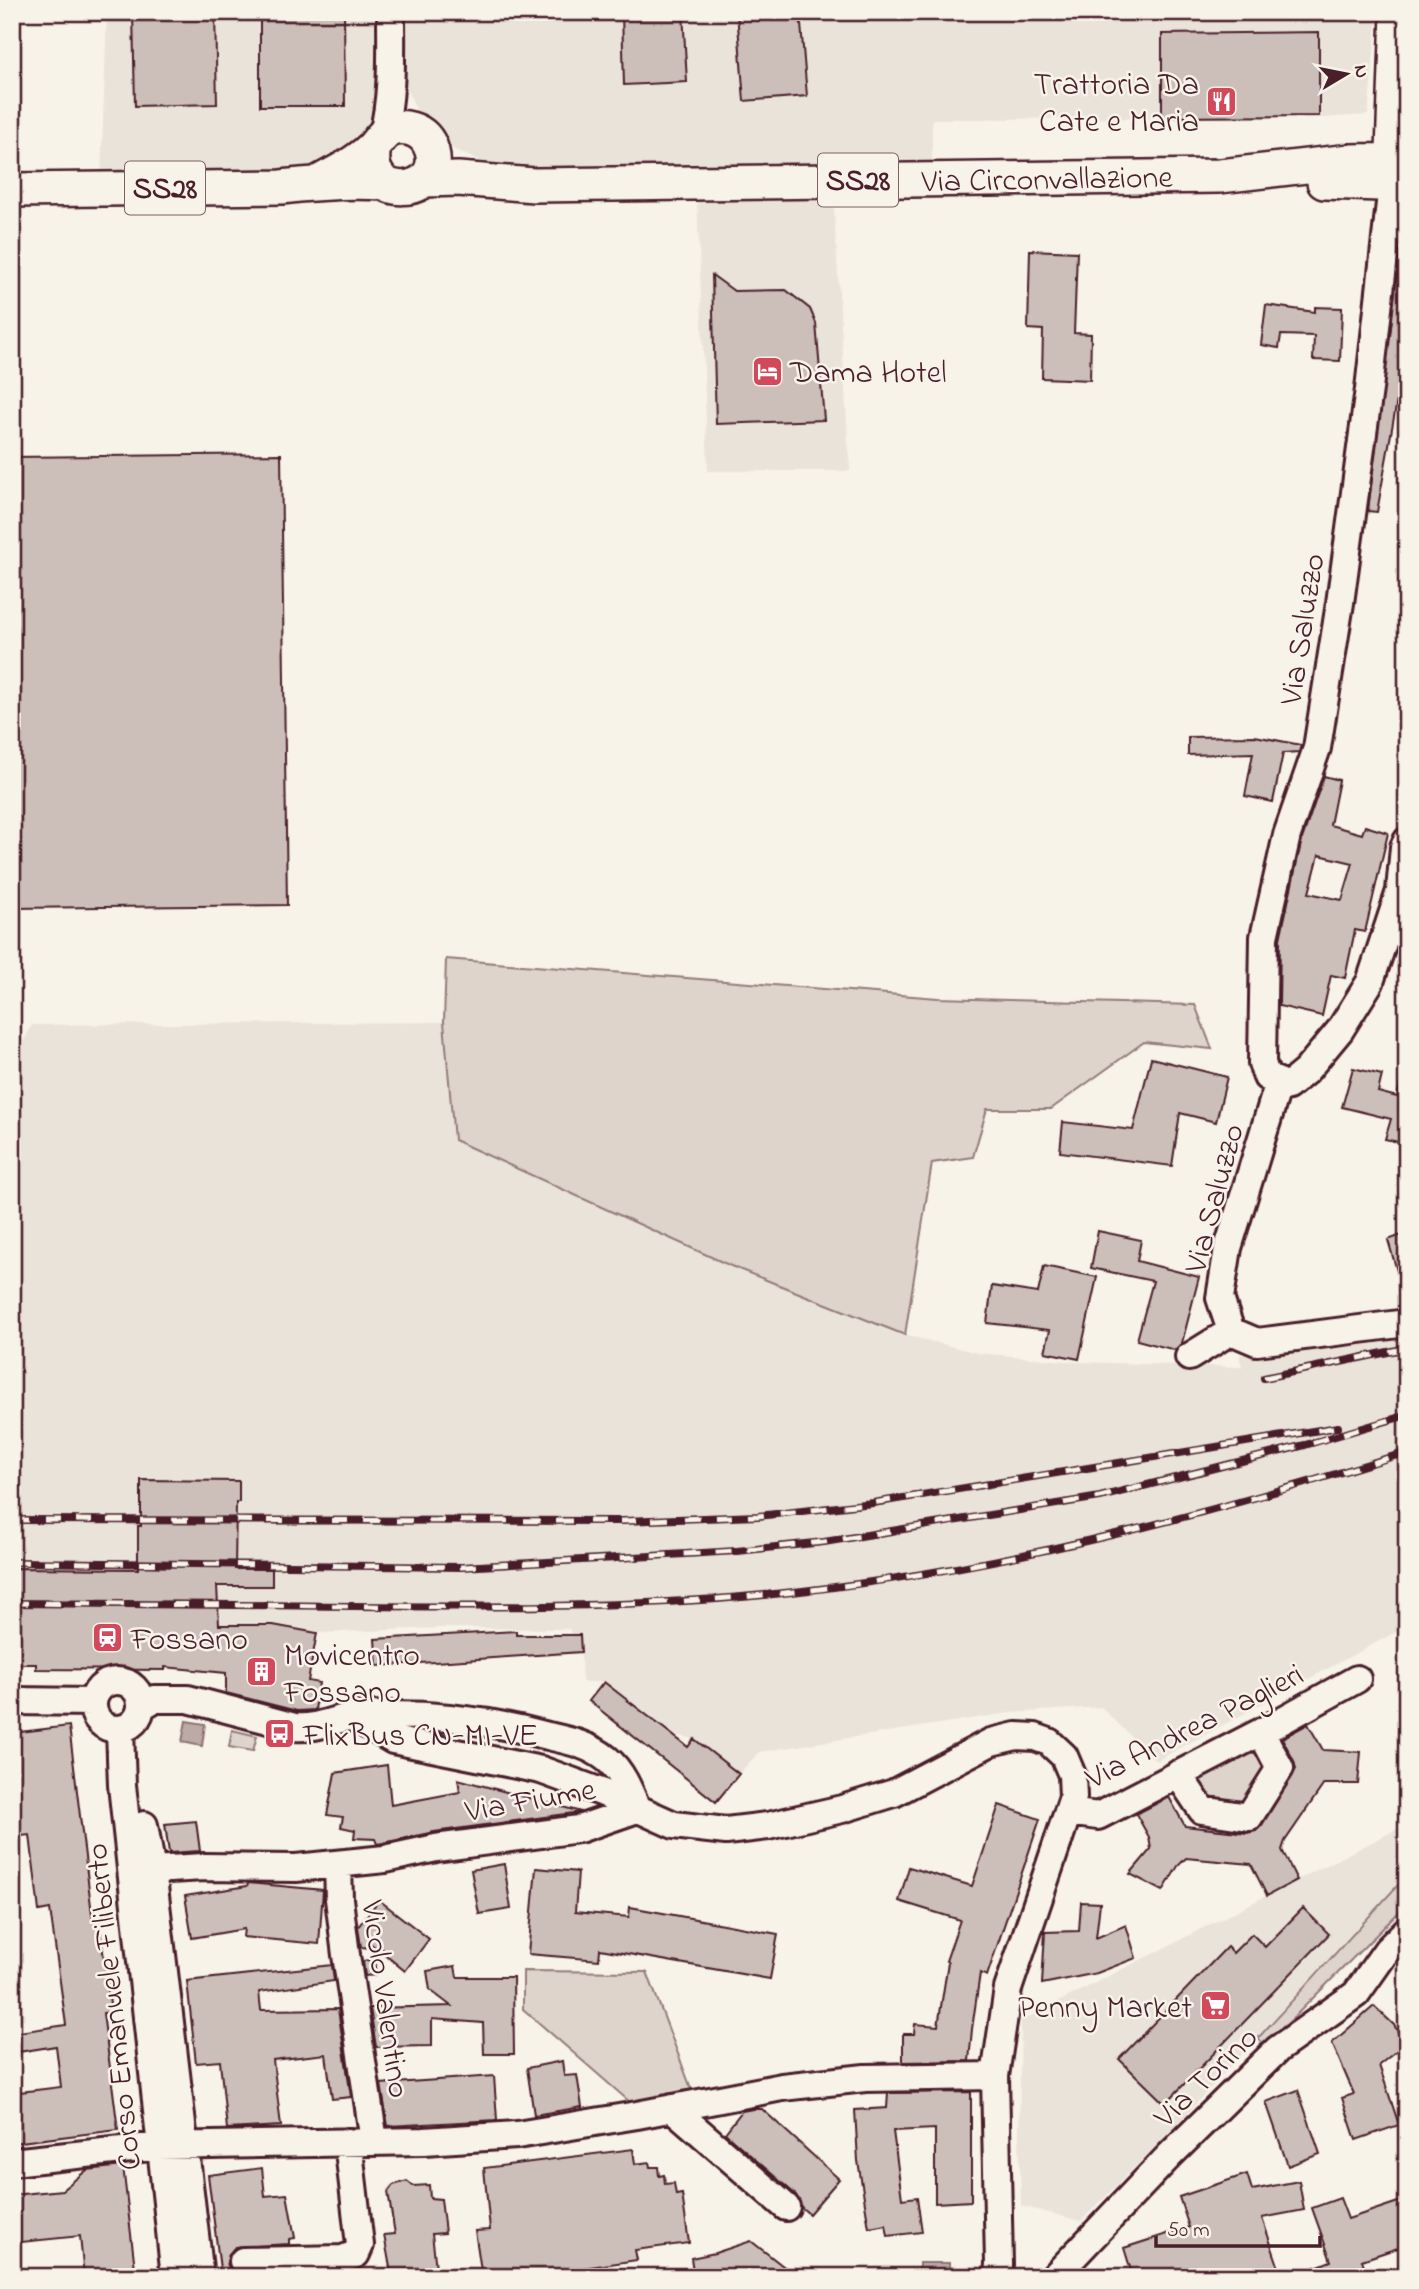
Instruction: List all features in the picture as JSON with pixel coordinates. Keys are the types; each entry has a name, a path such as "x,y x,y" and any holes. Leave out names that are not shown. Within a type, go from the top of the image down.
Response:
{"main road":[{"path":"1398,12 1400,172"},
{"path":"385,183 379,178 372,163 401,140 433,165 424,180"},
{"name":"Via Circonvallazione","path":"318,182 401,140 496,181"},
{"name":"Via Circonvallazione","path":"12,190 281,187 318,182 385,183 394,188 405,189 424,180 496,181 534,185 1220,176 1271,181 1400,172"}],"street":[{"path":"391,12 392,78 401,140"},
{"name":"Via Saluzzo","path":"1231,1331 1220,1298 1228,1248 1273,1080 1262,1063 1264,937 1287,835 1317,748 1400,172"},
{"path":"1273,1080 1287,1086 1306,1071 1340,1030 1370,982 1404,893 1404,847 1407,841"},
{"path":"1189,1357 1231,1331 1257,1342 1407,1323"},
{"name":"Via Andrea Paglieri","path":"1000,2275 995,2076 1008,1989 1068,1812 1098,1816 1357,1679"},
{"path":"123,1681 137,1690 142,1706 141,1713 133,1724 120,1730 106,1727 100,1722 93,1702 100,1688 107,1683 123,1681"},
{"path":"142,1706 154,1699 188,1699 307,1728 323,1726 353,1716 436,1715 506,1725 587,1746 610,1760 627,1785 638,1809"},
{"path":"12,1702 93,1702"},
{"path":"353,1716 393,1740 541,1770 638,1809"},
{"name":"Corso Emanuele Filiberto","path":"120,1730 122,1785 143,1874 186,2145 200,2277"},
{"path":"1178,1773 1202,1810 1249,1816 1280,1768 1261,1732"},
{"name":"Via Fiume","path":"143,1874 204,1867 296,1868 385,1860 436,1848 579,1829 638,1809 674,1825 726,1831 768,1826 842,1809 894,1793 991,1742 1016,1736 1035,1737 1049,1742 1064,1756 1072,1775 1073,1797 1068,1812"},
{"name":"Corso Emanuele Filiberto","path":"144,1825 143,1874 159,2146 175,2277"},
{"name":"Vicolo Valentino","path":"243,2261 343,2259 356,2254 360,2245 361,2142 338,1865"},
{"name":"Via Torino","path":"1054,2277 1170,2155 1278,2049 1356,1994 1388,1950 1407,1930"},
{"path":"12,2162 159,2146 424,2141 517,2135 782,2087 864,2078 995,2076"},
{"path":"672,2108 786,2207"}],"shaded area":[{"path":"107,12 374,12 376,120 341,156 317,169 248,176 101,178"},
{"path":"402,12 1378,12 1368,115 1321,118 932,119 932,164 611,169 496,168 455,150 424,127 403,80"},
{"path":"833,195 850,471 708,471 697,200"},
{"path":"446,959 938,998 1195,1005 1212,1049 1144,1042 1051,1109 987,1109 973,1157 932,1163 905,1335 731,1266 454,1140 444,1022"},
{"path":"444,1022 455,1140 731,1266 905,1335 978,1353 1077,1362 1242,1367 1239,1355 1382,1342 1407,1337 1407,1626 1156,1761 1101,1707 1009,1713 759,1752 739,1774 694,1739 671,1734 604,1682 582,1682 580,1636 571,1636 570,1629 440,1628 317,1633 273,1625 199,1625 198,1670 36,1669 36,1664 12,1664 12,1046 21,1046 32,1025"},
{"path":"186,1721 205,1724 202,1746 182,1742"},
{"path":"232,1730 257,1736 253,1751 229,1747"},
{"path":"1260,1744 1270,1766 1253,1794 1240,1801 1207,1800 1193,1778"},
{"path":"1407,1824 1407,1874 1170,2132 1081,2221 1021,2206 1021,2021"},
{"path":"1407,1875 1407,1904 1265,2046 1258,2038"},
{"path":"12,1926 25,2019 12,2020"},
{"path":"523,1971 647,1972 692,2091 631,2103 523,2009"},
{"path":"919,2263 949,2263 949,2277 919,2277"}],"building":[{"path":"133,12 215,12 217,104 135,106"},
{"path":"260,12 344,12 345,106 260,106"},
{"path":"622,12 683,12 687,82 624,85"},
{"path":"737,12 800,12 807,96 744,101"},
{"path":"1319,32 1319,116 1162,117 1162,34"},
{"path":"1401,242 1407,242 1407,391 1399,389 1377,512 1368,511"},
{"path":"1030,250 1077,252 1074,333 1091,334 1090,380 1042,378 1043,330 1028,329"},
{"name":"Dama Hotel","path":"712,275 734,291 786,290 810,309 816,323 824,420 716,424"},
{"path":"1266,305 1315,312 1315,307 1342,308 1340,361 1313,360 1314,336 1281,335 1279,348 1261,345"},
{"path":"281,454 287,905 12,908 12,457"},
{"path":"1255,736 1301,745 1299,752 1283,753 1273,802 1245,796 1253,753 1188,755 1188,737"},
{"path":"1324,776 1339,780 1330,825 1362,834 1365,826 1388,833 1365,932 1355,930 1345,978 1331,975 1322,1016 1279,1006 1280,939 1302,839","holes":["1319,855 1353,863 1342,900 1309,893"]},
{"path":"1151,1058 1227,1077 1216,1122 1180,1113 1172,1166 1060,1152 1063,1122 1133,1130"},
{"path":"1353,1068 1382,1075 1378,1092 1397,1097 1401,1081 1407,1082 1407,1144 1385,1139 1391,1119 1342,1107"},
{"path":"1098,1231 1141,1240 1137,1261 1199,1277 1182,1343 1175,1350 1137,1340 1153,1281 1091,1268"},
{"path":"1407,1233 1407,1287 1402,1288 1388,1240"},
{"path":"1044,1266 1097,1277 1079,1359 1045,1352 1050,1330 987,1323 992,1286 1038,1293"},
{"path":"141,1480 239,1481 235,1569 272,1569 272,1586 217,1586 219,1625 273,1625 317,1633 308,1681 319,1683 315,1710 297,1711 226,1693 226,1673 165,1667 165,1670 36,1669 36,1664 12,1664 12,1568 138,1569"},
{"path":"516,1631 516,1635 580,1635 581,1652 377,1666 375,1639"},
{"path":"604,1682 688,1747 694,1739 739,1774 716,1802 589,1701"},
{"path":"1308,1724 1323,1750 1361,1752 1358,1784 1324,1784 1285,1841 1282,1850 1297,1880 1267,1896 1251,1864 1186,1858 1163,1891 1130,1874 1151,1849 1149,1837 1136,1814 1169,1797 1185,1826 1247,1833 1256,1831 1296,1769 1282,1738"},
{"path":"69,1726 93,1922 99,1921 111,2012 103,2013 118,2130 12,2143 12,2093 61,2087 56,2046 12,2053 12,2033 66,2025 50,1909 39,1911 30,1835 12,1837 12,1733"},
{"path":"387,1765 391,1805 460,1792 458,1779 581,1812 434,1832 377,1844 375,1839 354,1838 355,1830 341,1827 343,1817 327,1815 335,1773"},
{"path":"999,1805 1040,1819 987,1976 980,1973 969,2061 903,2062 903,2034 914,2034 915,2024 938,2026 948,1962 946,1961 960,1920 899,1901 909,1867 972,1886"},
{"path":"196,1821 200,1851 169,1853 165,1824"},
{"path":"504,1864 511,1909 479,1914 471,1870"},
{"path":"536,1868 578,1872 575,1912 629,1917 630,1907 778,1934 770,1979 600,1949 599,1960 528,1954"},
{"path":"248,1883 323,1890 319,1944 243,1937 244,1929 192,1938 185,1896 247,1886"},
{"path":"379,1900 429,1939 405,1971 383,1953 383,1949 377,1949 371,1944 371,1948 361,1947 358,1927"},
{"path":"1081,1902 1100,1903 1096,1938 1126,1925 1136,1958 1097,1973 1042,1984 1045,1932 1079,1931"},
{"name":"Penny Market","path":"1303,1908 1329,1934 1165,2104 1119,2059 1227,1947 1233,1953 1252,1934 1265,1947"},
{"path":"374,1959 376,1975 365,1976 363,1961"},
{"path":"332,1965 334,1981 259,1992 261,2010 338,2009 351,2097 332,2099 326,2054 273,2060 281,2126 227,2129 220,2061 196,2063 187,1981"},
{"path":"455,1966 457,1977 513,1977 514,2054 484,2054 483,2023 432,2019 432,2046 376,2047 370,2008 451,2006 430,1990 427,1971"},
{"path":"1374,2006 1394,2025 1405,2044 1379,2065 1399,2125 1356,2140 1342,2098 1354,2094 1332,2043"},
{"path":"562,2061 564,2076 577,2075 582,2107 534,2115 527,2068"},
{"path":"494,2076 497,2120 388,2126 381,2084"},
{"path":"1298,2090 1320,2154 1288,2166 1266,2102"},
{"path":"971,2092 971,2201 935,2203 935,2129 893,2131 902,2199 917,2197 922,2232 888,2236 886,2225 869,2228 858,2161 855,2110 887,2108 888,2093"},
{"path":"762,2109 839,2179 809,2214 801,2207 796,2195 725,2133 742,2111"},
{"path":"633,2149 635,2164 649,2162 650,2167 658,2167 659,2176 664,2175 665,2184 674,2183 676,2195 682,2194 689,2243 635,2250 637,2260 524,2277 482,2277 475,2231 490,2230 484,2168"},
{"path":"123,2166 136,2277 84,2277 80,2236 12,2243 12,2195 62,2190 87,2170"},
{"path":"262,2168 265,2196 287,2194 295,2238 289,2239 289,2244 235,2247 227,2262 229,2269 243,2277 221,2277 208,2175"},
{"path":"1247,2174 1252,2190 1299,2181 1304,2210 1262,2218 1282,2277 1133,2277 1124,2248 1189,2227 1179,2197"},
{"path":"407,2181 413,2186 429,2185 430,2198 441,2199 445,2233 432,2234 436,2268 391,2273 384,2235 395,2234 388,2192 393,2185"},
{"path":"1340,2198 1348,2219 1407,2199 1407,2245 1362,2260 1368,2277 1295,2277 1331,2261 1312,2208"},
{"path":"751,2241 797,2277 694,2277 691,2258"}],"railway":[{"path":"1264,1378 1407,1348"},
{"path":"12,1562 462,1567 737,1551 824,1542 1100,1497 1305,1445 1407,1415"},
{"path":"12,1520 623,1521 758,1516 873,1503 1338,1427"},
{"path":"12,1603 507,1606 661,1602 764,1595 927,1573 1089,1540 1249,1499 1407,1452"}],"place":[{"name":"Trattoria Da Cate e Maria","path":"1222,101"},
{"name":"Dama Hotel","path":"767,371"},
{"name":"Fossano","path":"108,1638"},
{"name":"Movicentro Fossano","path":"261,1672"},
{"name":"FlixBus CN-MI-VE","path":"280,1734"},
{"name":"Penny Market","path":"1215,2006"}]}
